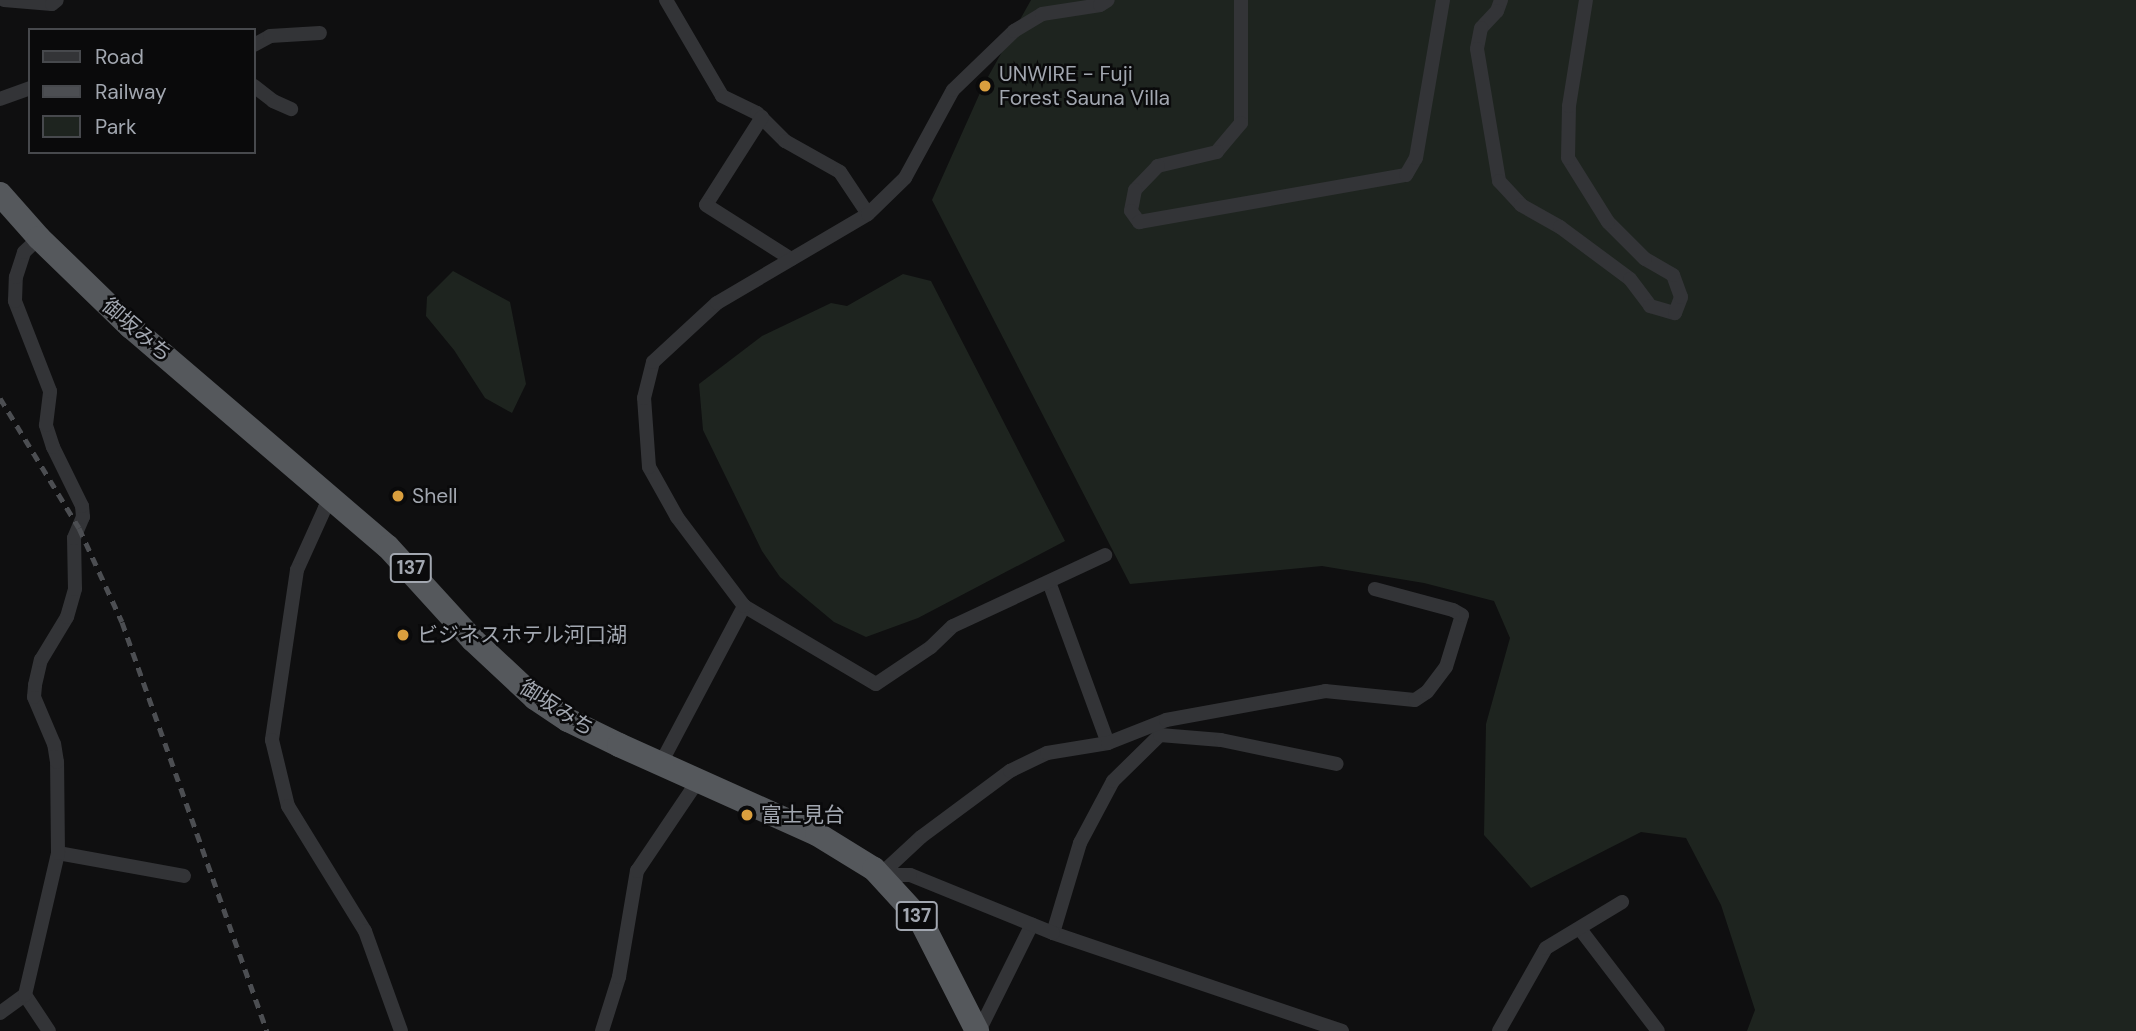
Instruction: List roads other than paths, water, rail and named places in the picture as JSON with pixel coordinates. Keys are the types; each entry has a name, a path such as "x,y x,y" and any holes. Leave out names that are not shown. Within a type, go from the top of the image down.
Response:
{"highway":[{"name":"御坂みち","path":"0,194 39,238 131,327 333,498 413,570 473,640 535,698 568,720 817,834 880,874 919,919 978,1031"}],"street":[{"path":"3,0 52,4 57,0"},
{"path":"666,0 722,96 738,102 762,117 786,141 841,172 868,214"},
{"path":"1105,555 953,626 932,647 876,684 744,606 677,517 649,467 644,398 653,362 717,303 868,214 905,178 953,90 1014,31 1042,14 1101,5 1108,0"},
{"path":"1241,0 1241,123 1217,152 1158,166 1135,190 1131,211 1139,222 1406,175 1416,158 1443,0"},
{"path":"1500,0 1497,11 1481,28 1477,49 1499,181 1521,205 1570,234 1630,279 1650,306 1675,313 1681,296 1673,275 1645,259 1608,222 1568,158 1569,106 1586,0"},
{"path":"256,43 270,36 320,33"},
{"path":"256,88 273,101 291,109"},
{"path":"0,99 28,89"},
{"path":"762,117 706,205 791,259"},
{"path":"0,1013 25,995 58,853 57,762 54,744 34,696 41,660 66,617 75,589 74,538 83,517 82,506 53,447 46,425 50,391 15,301 16,277 24,252 39,238"},
{"path":"333,498 325,508 297,570 272,740 288,806 365,931 401,1031"},
{"path":"1049,582 1108,743"},
{"path":"880,874 921,837 1010,771 1047,753 1108,743 1166,720 1325,691 1415,700 1427,692 1446,667 1462,615 1453,610 1374,589"},
{"path":"661,763 744,606"},
{"path":"1054,933 1080,843 1113,781 1160,735 1222,740 1337,764"},
{"path":"602,1031 619,977 637,871 699,779"},
{"path":"58,853 184,876"},
{"path":"880,874 910,874 1054,933 1342,1031"},
{"path":"1499,1031 1546,948 1622,902"},
{"path":"978,1031 1032,924"},
{"path":"1580,929 1658,1031"},
{"path":"25,995 49,1031"}],"railway":[{"path":"0,398 79,528 122,622 267,1031"}],"place":[{"name":"UNWIRE - Fuji Forest Sauna Villa","path":"985,86"},
{"name":"Shell","path":"398,496"},
{"name":"ビジネスホテル河口湖","path":"403,635"},
{"name":"富士見台","path":"747,815"}]}
